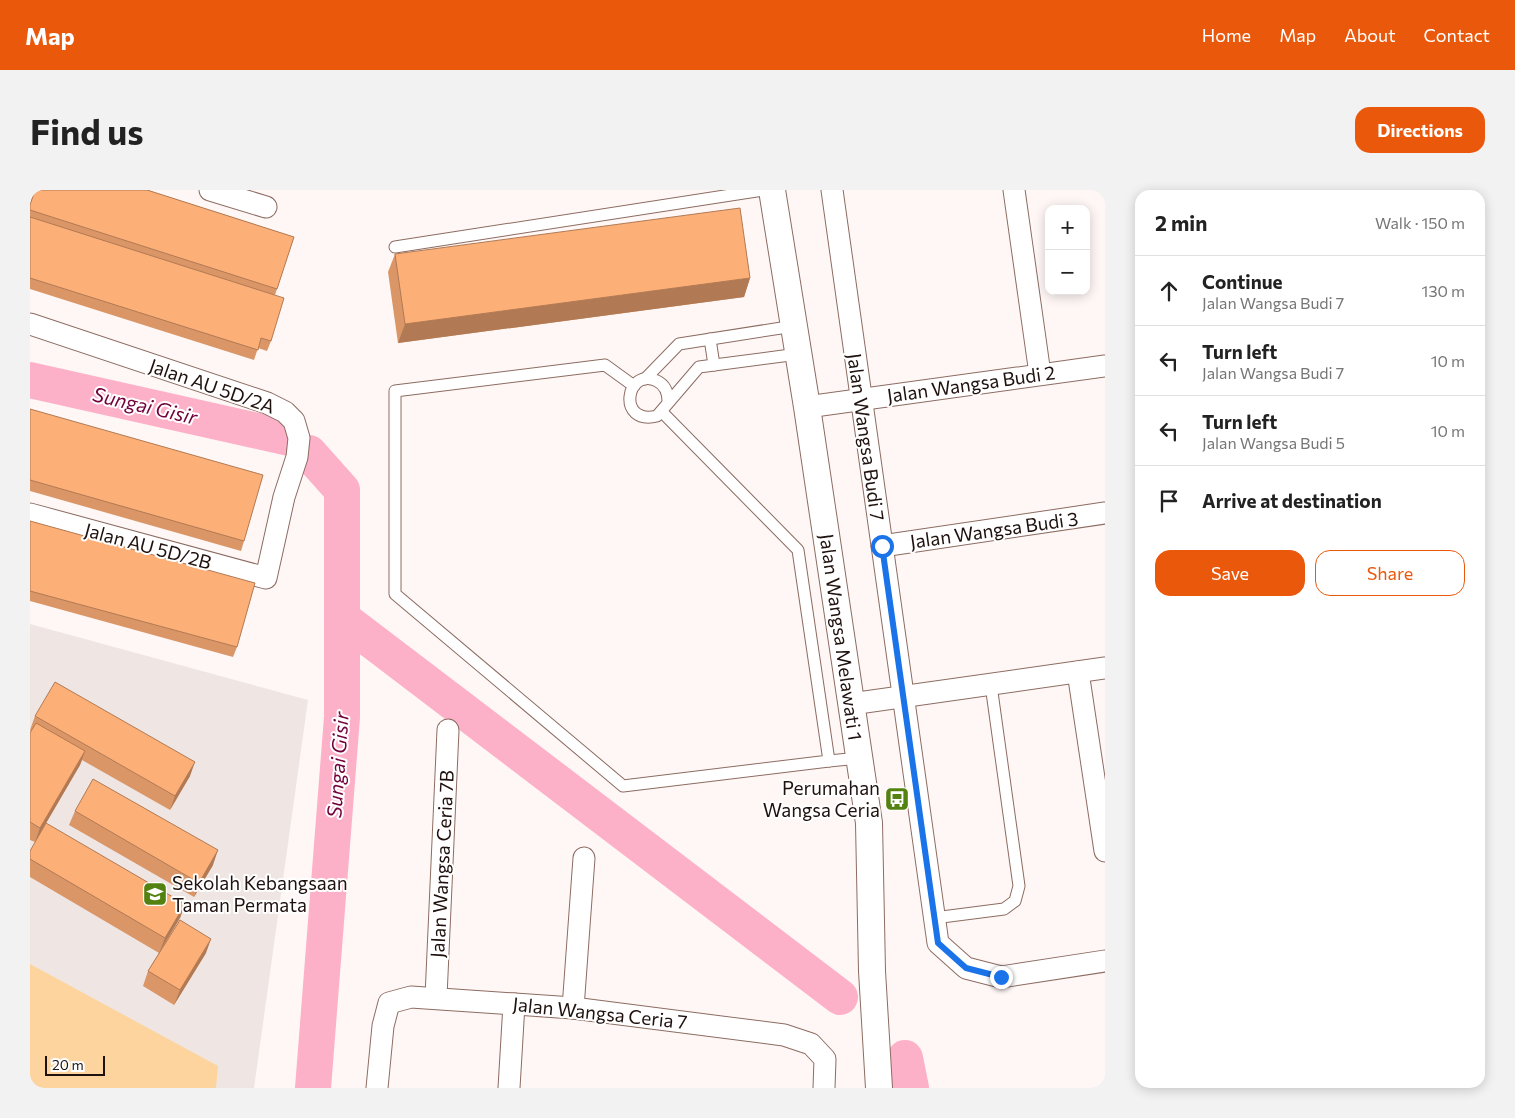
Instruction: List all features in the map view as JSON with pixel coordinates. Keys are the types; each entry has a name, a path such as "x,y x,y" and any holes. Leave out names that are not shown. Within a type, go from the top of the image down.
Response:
{"street":[{"path":"210,190 266,207"},
{"name":"Jalan Wangsa Melawati 1","path":"772,190 794,326 793,363 807,407 869,823 872,971 879,1088"},
{"name":"Jalan Wangsa Budi 7","path":"832,190 938,943 966,968 1001,977 1105,962"},
{"path":"1014,190 1040,374"},
{"name":"Jalan AU 5D/2A","path":"30,324 267,403 285,412 294,421 299,438 297,457 284,497 266,578"},
{"name":"Jalan Wangsa Budi 2","path":"807,407 1105,366"},
{"name":"Jalan Wangsa Budi 3","path":"882,546 1105,513"},
{"name":"Jalan AU 5D/2B","path":"30,514 266,578"},
{"path":"851,704 1105,668"},
{"path":"1078,672 1102,811 1105,851"},
{"name":"Jalan Wangsa Ceria 7B","path":"436,997 448,730"},
{"path":"573,1008 584,858"},
{"name":"Jalan Wangsa Ceria 7","path":"378,1088 383,1026 389,1003 411,996 573,1008 784,1035 810,1044 825,1059 824,1088"},
{"path":"509,1088 514,1004"}],"lane":[{"path":"395,247 763,190"},
{"path":"793,363 699,367 657,416 644,417 633,410 629,398 634,386 645,380 679,344 794,326"},
{"path":"710,339 714,366"},
{"path":"634,386 605,365 395,391 395,594 623,786 859,758"},
{"path":"645,380 651,379 662,384 668,395 668,401"},
{"path":"662,412 798,550 830,761"},
{"path":"934,918 1004,909 1015,900 1019,886 991,685"}],"shaded area":[{"name":"Sekolah Kebangsaan Taman Permata","path":"30,624 308,700 254,1088 30,1088"},
{"path":"30,964 218,1066 216,1088 30,1088"}],"building":[{"path":"35,190 147,190 294,237 277,289 30,210"},
{"path":"740,208 750,278 405,324 395,254"},
{"path":"30,217 284,298 271,341 261,338 258,350 30,278"},
{"path":"30,409 263,475 244,541 30,480"},
{"path":"30,521 255,583 237,647 30,591"},
{"path":"55,682 195,762 175,796 35,716"},
{"path":"36,723 85,751 40,828 30,822 30,733"},
{"path":"93,779 218,850 199,883 75,811"},
{"path":"46,823 185,904 165,938 30,859 30,851"},
{"path":"180,920 211,939 180,990 148,971"}],"waterway":[{"name":"Sungai Gisir","path":"30,380 289,438"},
{"name":"Sungai Gisir","path":"309,453 342,490 342,717 313,1088"},
{"path":"342,618 840,997"},
{"path":"905,1058 911,1088"}],"place":[{"name":"Perumahan Wangsa Ceria","path":"897,799"},
{"name":"Sekolah Kebangsaan Taman Permata","path":"155,894"}],"route":[{"path":"882,546 938,943 966,968 1001,977"}]}
